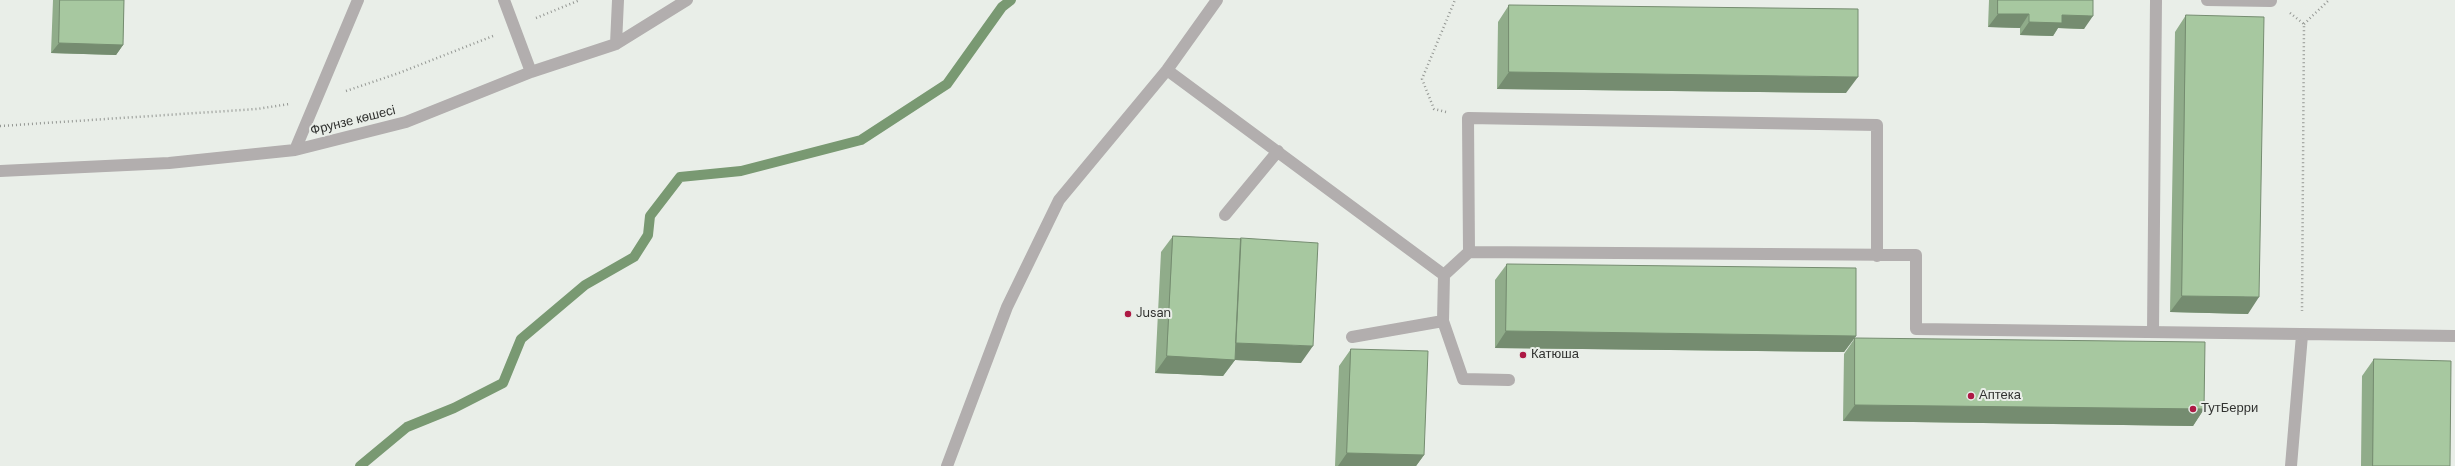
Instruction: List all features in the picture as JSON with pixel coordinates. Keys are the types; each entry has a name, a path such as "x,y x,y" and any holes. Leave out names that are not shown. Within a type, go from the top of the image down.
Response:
{"street":[{"path":"296,150 358,0"},
{"path":"504,0 531,72"},
{"path":"616,44 618,0"},
{"name":"Фрунзе көшесі","path":"0,171 169,163 296,150 406,122 531,72 616,44 687,0"},
{"path":"947,466 1007,307 1059,200 1167,70 1218,0"},
{"path":"2152,332 2156,0"},
{"path":"2207,0 2271,1"},
{"path":"1167,70 1444,275"},
{"path":"1469,252 1468,118 1877,125 1877,256"},
{"path":"1225,215 1278,151"},
{"path":"1509,380 1462,379 1442,321 1444,275 1469,252 1877,256 1916,255 1916,329 2455,336"},
{"path":"1352,337 1442,321"},
{"path":"2291,466 2302,335"}],"path":[{"path":"1456,0 1422,79 1434,109 1468,118"},
{"path":"2302,335 2304,24 2328,0"},
{"path":"2271,1 2304,24"}],"building":[{"path":"60,0 124,0 123,45 59,43"},
{"path":"1998,0 2093,0 2093,16 2062,15 2062,23 2029,22 2029,14 1998,14"},
{"path":"1509,5 1858,9 1858,77 1509,72"},
{"path":"2186,15 2264,17 2259,297 2182,296"},
{"path":"1173,236 1241,239 1235,360 1167,356"},
{"path":"1241,238 1318,243 1313,346 1236,343"},
{"path":"1507,264 1856,268 1856,336 1506,331"},
{"path":"1855,338 2205,342 2204,409 1855,405"},
{"path":"1351,349 1428,351 1424,455 1347,453"},
{"path":"2374,359 2451,361 2450,466 2373,466"}],"waterway":[{"path":"360,466 407,427 454,408 503,383 521,339 585,285 634,257 648,235 650,216 680,177 741,171 861,140 947,84 1002,7 1011,0"}],"place":[{"name":"Jusan","path":"1128,314"},
{"name":"Катюша","path":"1523,355"},
{"name":"Аптека","path":"1971,396"},
{"name":"ТутБерри","path":"2193,409"}]}
